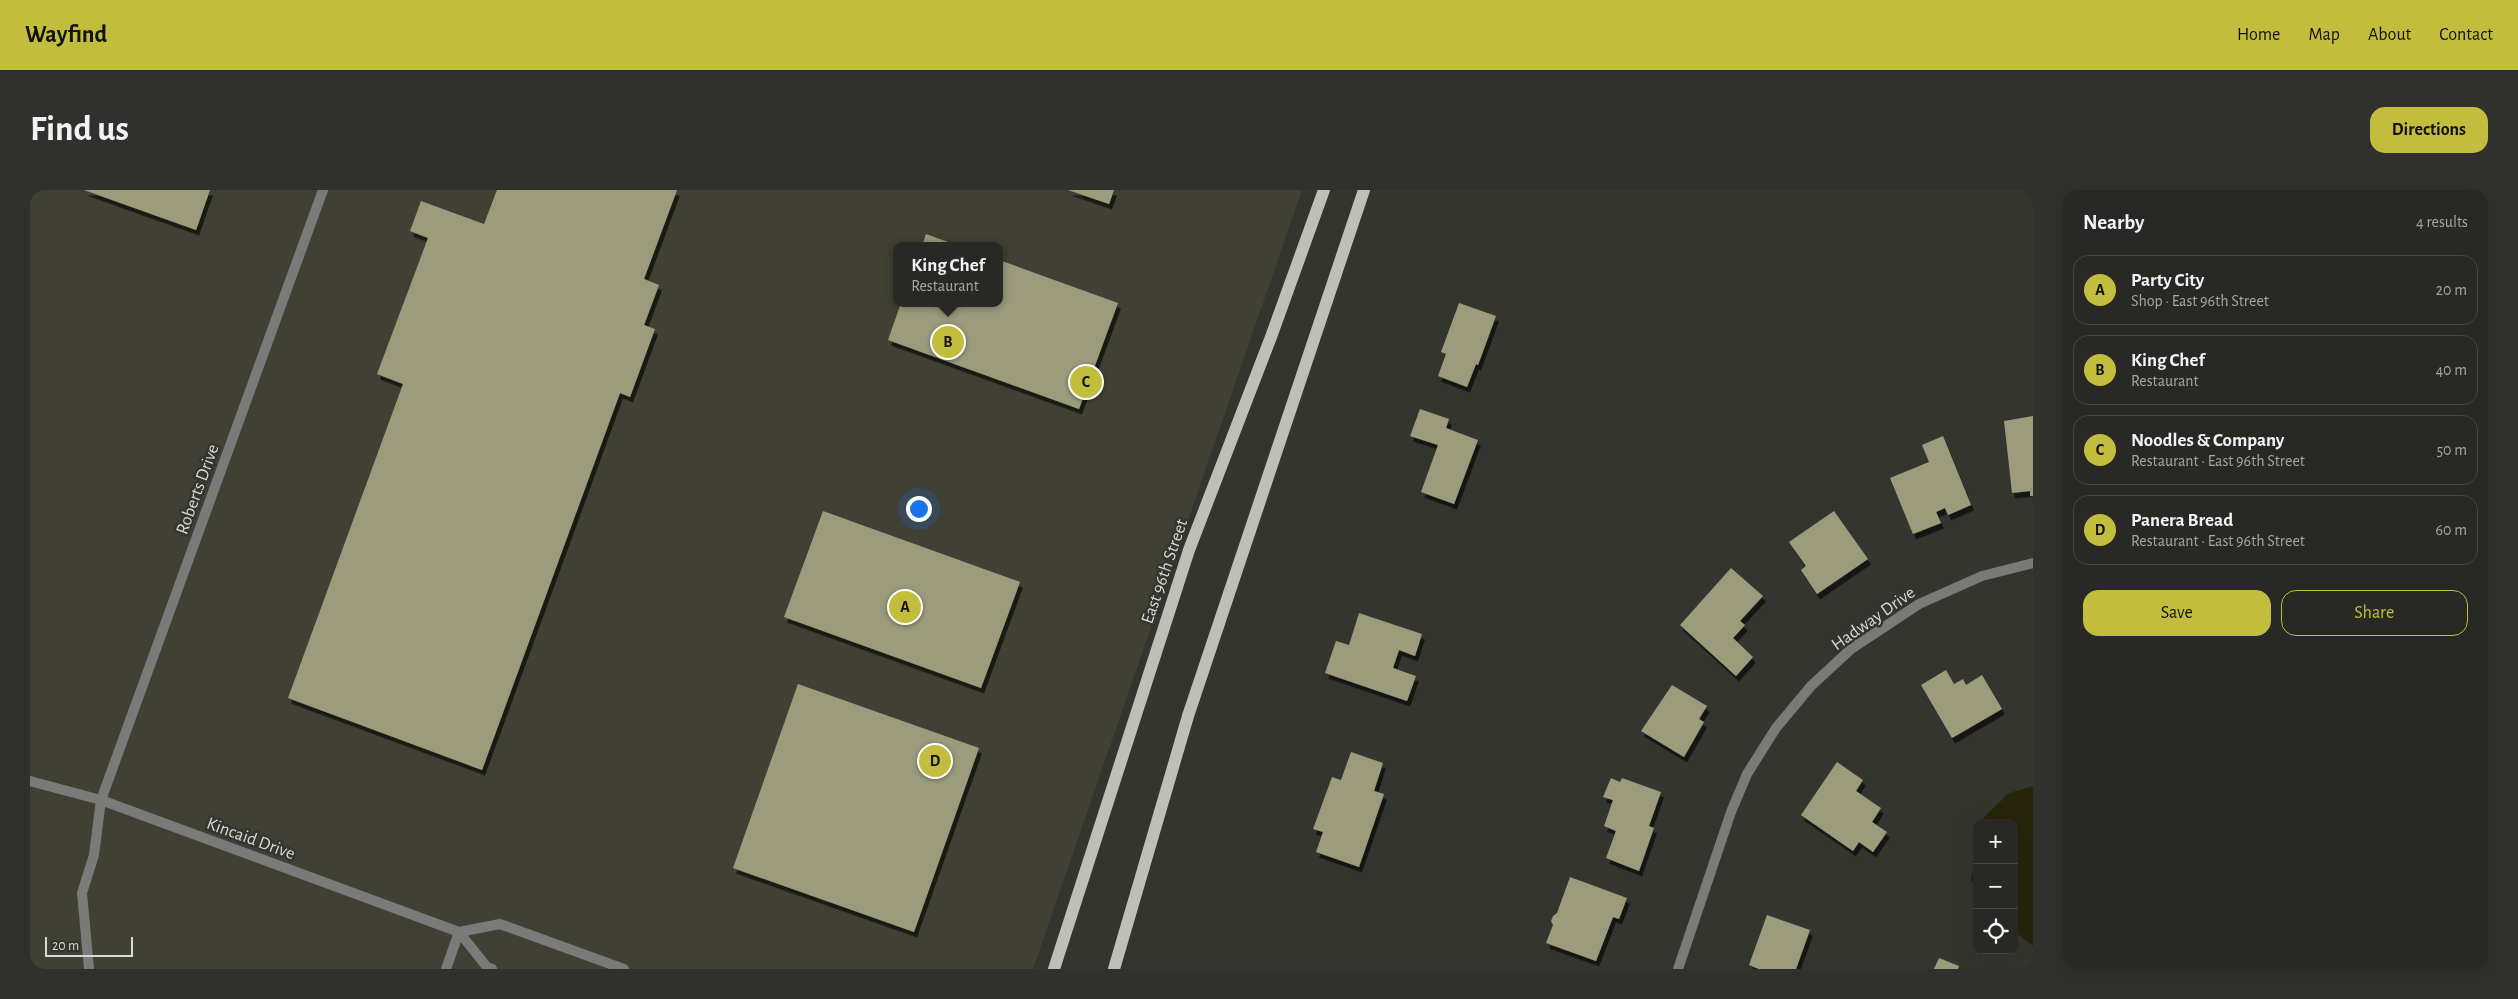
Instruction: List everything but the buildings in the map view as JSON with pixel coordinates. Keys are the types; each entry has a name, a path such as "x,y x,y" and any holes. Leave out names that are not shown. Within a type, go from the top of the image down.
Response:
{"main road":[{"name":"East 96th Street","path":"1054,969 1188,550 1271,337 1324,190"},
{"path":"1114,969 1166,786 1202,671 1364,190"}],"street":[{"name":"Roberts Drive","path":"88,969 82,893 94,855 101,800 323,190"},
{"name":"Hadway Drive","path":"1678,969 1733,806 1747,774 1776,728 1811,686 1851,649 1919,604 1982,576 2033,563"},
{"name":"Kincaid Drive","path":"30,781 101,800 459,932"},
{"path":"459,932 500,924 624,969"},
{"path":"446,969 459,932"},
{"path":"459,932 487,967 492,969"}],"shaded area":[{"path":"30,190 1302,190 1033,969 30,969"},
{"path":"2033,786 2033,946 2018,934 2018,819 1983,819 2009,793"}],"place":[{"name":"King Chef","path":"948,342"},
{"name":"Noodles & Company","path":"1086,382"},
{"name":"Party City","path":"905,607"},
{"name":"Panera Bread","path":"935,761"}]}
